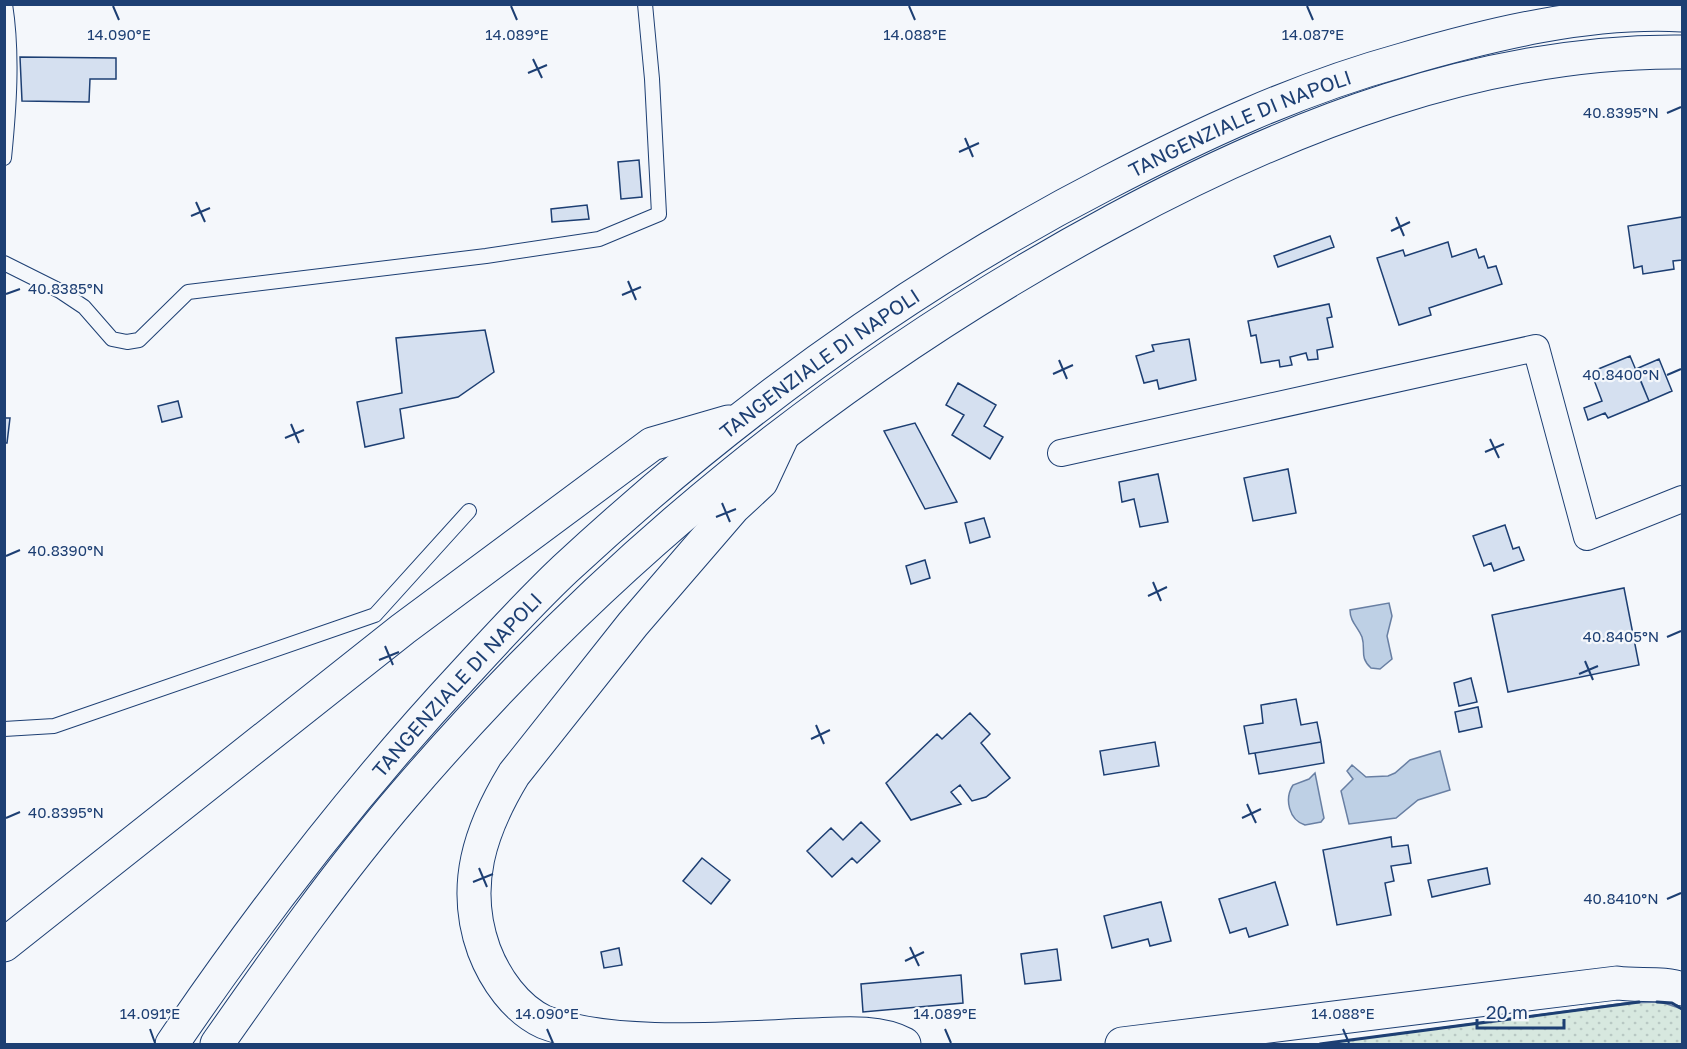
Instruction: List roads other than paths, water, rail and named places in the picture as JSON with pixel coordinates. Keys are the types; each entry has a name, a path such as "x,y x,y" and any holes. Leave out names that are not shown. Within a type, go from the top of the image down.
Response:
{"main road":[{"name":"TANGENZIALE DI NAPOLI","path":"172,1044 321,840 435,706 562,572 741,418 816,362 976,255 1043,215 1228,122 1365,70 1449,46 1604,18 1683,15"},
{"name":"TANGENZIALE DI NAPOLI","path":"217,1044 306,921 402,797 515,672 662,531 786,430 877,364 1000,284 1138,207 1278,141 1392,99 1465,79 1584,57 1683,52"},
{"path":"4,945 403,629 652,444 741,418"},
{"path":"786,430 761,482 733,508 633,624 514,774 499,799 481,843 473,890 474,920 488,961 510,994 531,1014 544,1022 571,1031 603,1038 635,1041 824,1035 890,1037 904,1044"},
{"path":"1617,984 1642,970 1683,966"},
{"path":"1122,1044 1177,1041 1617,984 1644,987 1671,985 1683,989"}],"street":[{"path":"1061,453 1536,348 1587,537 1683,499"}],"lane":[{"path":"4,158 8,122 9,24 5,4"},
{"path":"4,263 60,291 84,307 112,339 127,342 140,340 188,292 486,256 599,239 659,214 652,79 645,4"},
{"path":"4,729 54,726 375,615 470,511"}],"water":[{"path":"1389,603 1392,616 1387,636 1392,659 1380,669 1371,668 1365,660 1362,637 1350,610"},
{"path":"1440,751 1450,790 1418,800 1396,818 1349,824 1341,791 1353,779 1347,771 1352,765 1366,777 1388,776 1410,760"},
{"path":"1315,773 1324,818 1321,822 1305,825 1295,819 1292,814 1289,796 1293,785 1309,779"}]}
